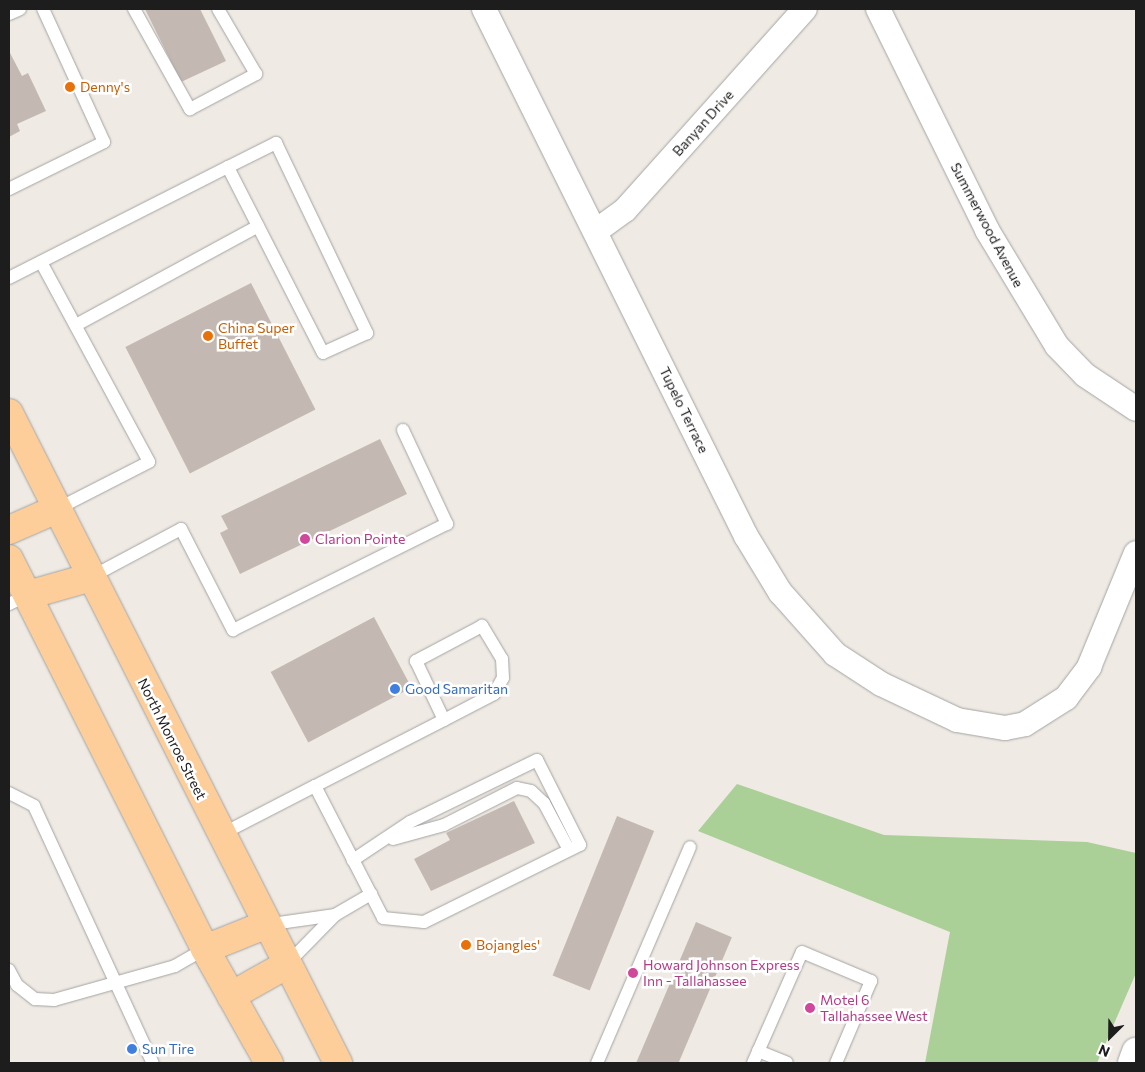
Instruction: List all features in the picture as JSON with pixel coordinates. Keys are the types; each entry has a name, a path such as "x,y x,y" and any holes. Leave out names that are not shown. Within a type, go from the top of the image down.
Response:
{"main road":[{"name":"North Monroe Street","path":"9,413 265,925 338,1063"},
{"path":"9,530 57,509"},
{"path":"9,559 18,599 205,949 269,1063"},
{"path":"18,599 91,577"},
{"path":"205,949 265,925"},
{"path":"231,996 286,965"}],"street":[{"name":"Tupelo Terrace","path":"484,9 746,536 780,592 835,654 881,684 976,725 1025,724 1066,698 1089,666 1136,553"},
{"name":"Banyan Drive","path":"596,232 625,210 805,9"},
{"name":"Summerwood Avenue","path":"878,9 987,230 1048,331 1085,375 1136,409"},
{"path":"1132,1063 1136,1052"}],"lane":[{"path":"9,14 20,9"},
{"path":"9,189 104,142 43,9"},
{"path":"134,9 190,109 256,74 218,9"},
{"path":"9,278 228,167 276,144 367,333 323,353 228,167"},
{"path":"76,325 258,226"},
{"path":"41,262 149,462 57,509"},
{"path":"91,577 181,529 233,630 447,524 403,430"},
{"path":"220,835 444,720 494,694 503,678 502,659 482,626 416,661 444,720"},
{"path":"315,786 353,860 371,894 383,918 424,922 580,845 537,760 410,822 388,840 353,860"},
{"path":"388,840 444,825 517,788 530,791 544,803 569,850"},
{"path":"9,793 34,806 148,1061"},
{"path":"598,1063 690,847"},
{"path":"286,965 335,915 371,894"},
{"path":"265,925 335,915"},
{"path":"9,970 17,985 35,999 54,1000 114,986 175,966 205,949"},
{"path":"753,1063 802,952 871,982 836,1063"},
{"path":"758,1051 787,1063"}],"green space":[{"path":"737,784 884,835 1087,842 1136,853 1136,973 1097,1063 925,1063 950,932 698,831"}],"building":[{"path":"145,9 200,9 226,61 181,82"},
{"path":"9,51 22,76 28,73 46,111 17,124 20,131 9,137"},
{"path":"251,283 315,410 190,474 125,347"},
{"path":"380,439 407,494 240,574 220,533 228,529 221,516"},
{"path":"374,617 412,688 308,743 271,672"},
{"path":"514,801 535,843 431,891 414,859 450,840 446,833"},
{"path":"617,816 654,831 590,990 553,975"},
{"path":"696,922 732,937 679,1063 636,1063"}],"place":[{"name":"Denny's","path":"70,87"},
{"name":"China Super Buffet","path":"208,336"},
{"name":"Clarion Pointe","path":"305,539"},
{"name":"Good Samaritan","path":"395,689"},
{"name":"Bojangles'","path":"466,945"},
{"name":"Howard Johnson Express Inn - Tallahassee","path":"633,973"},
{"name":"Motel 6 Tallahassee West","path":"810,1008"},
{"name":"Sun Tire","path":"132,1049"}]}
